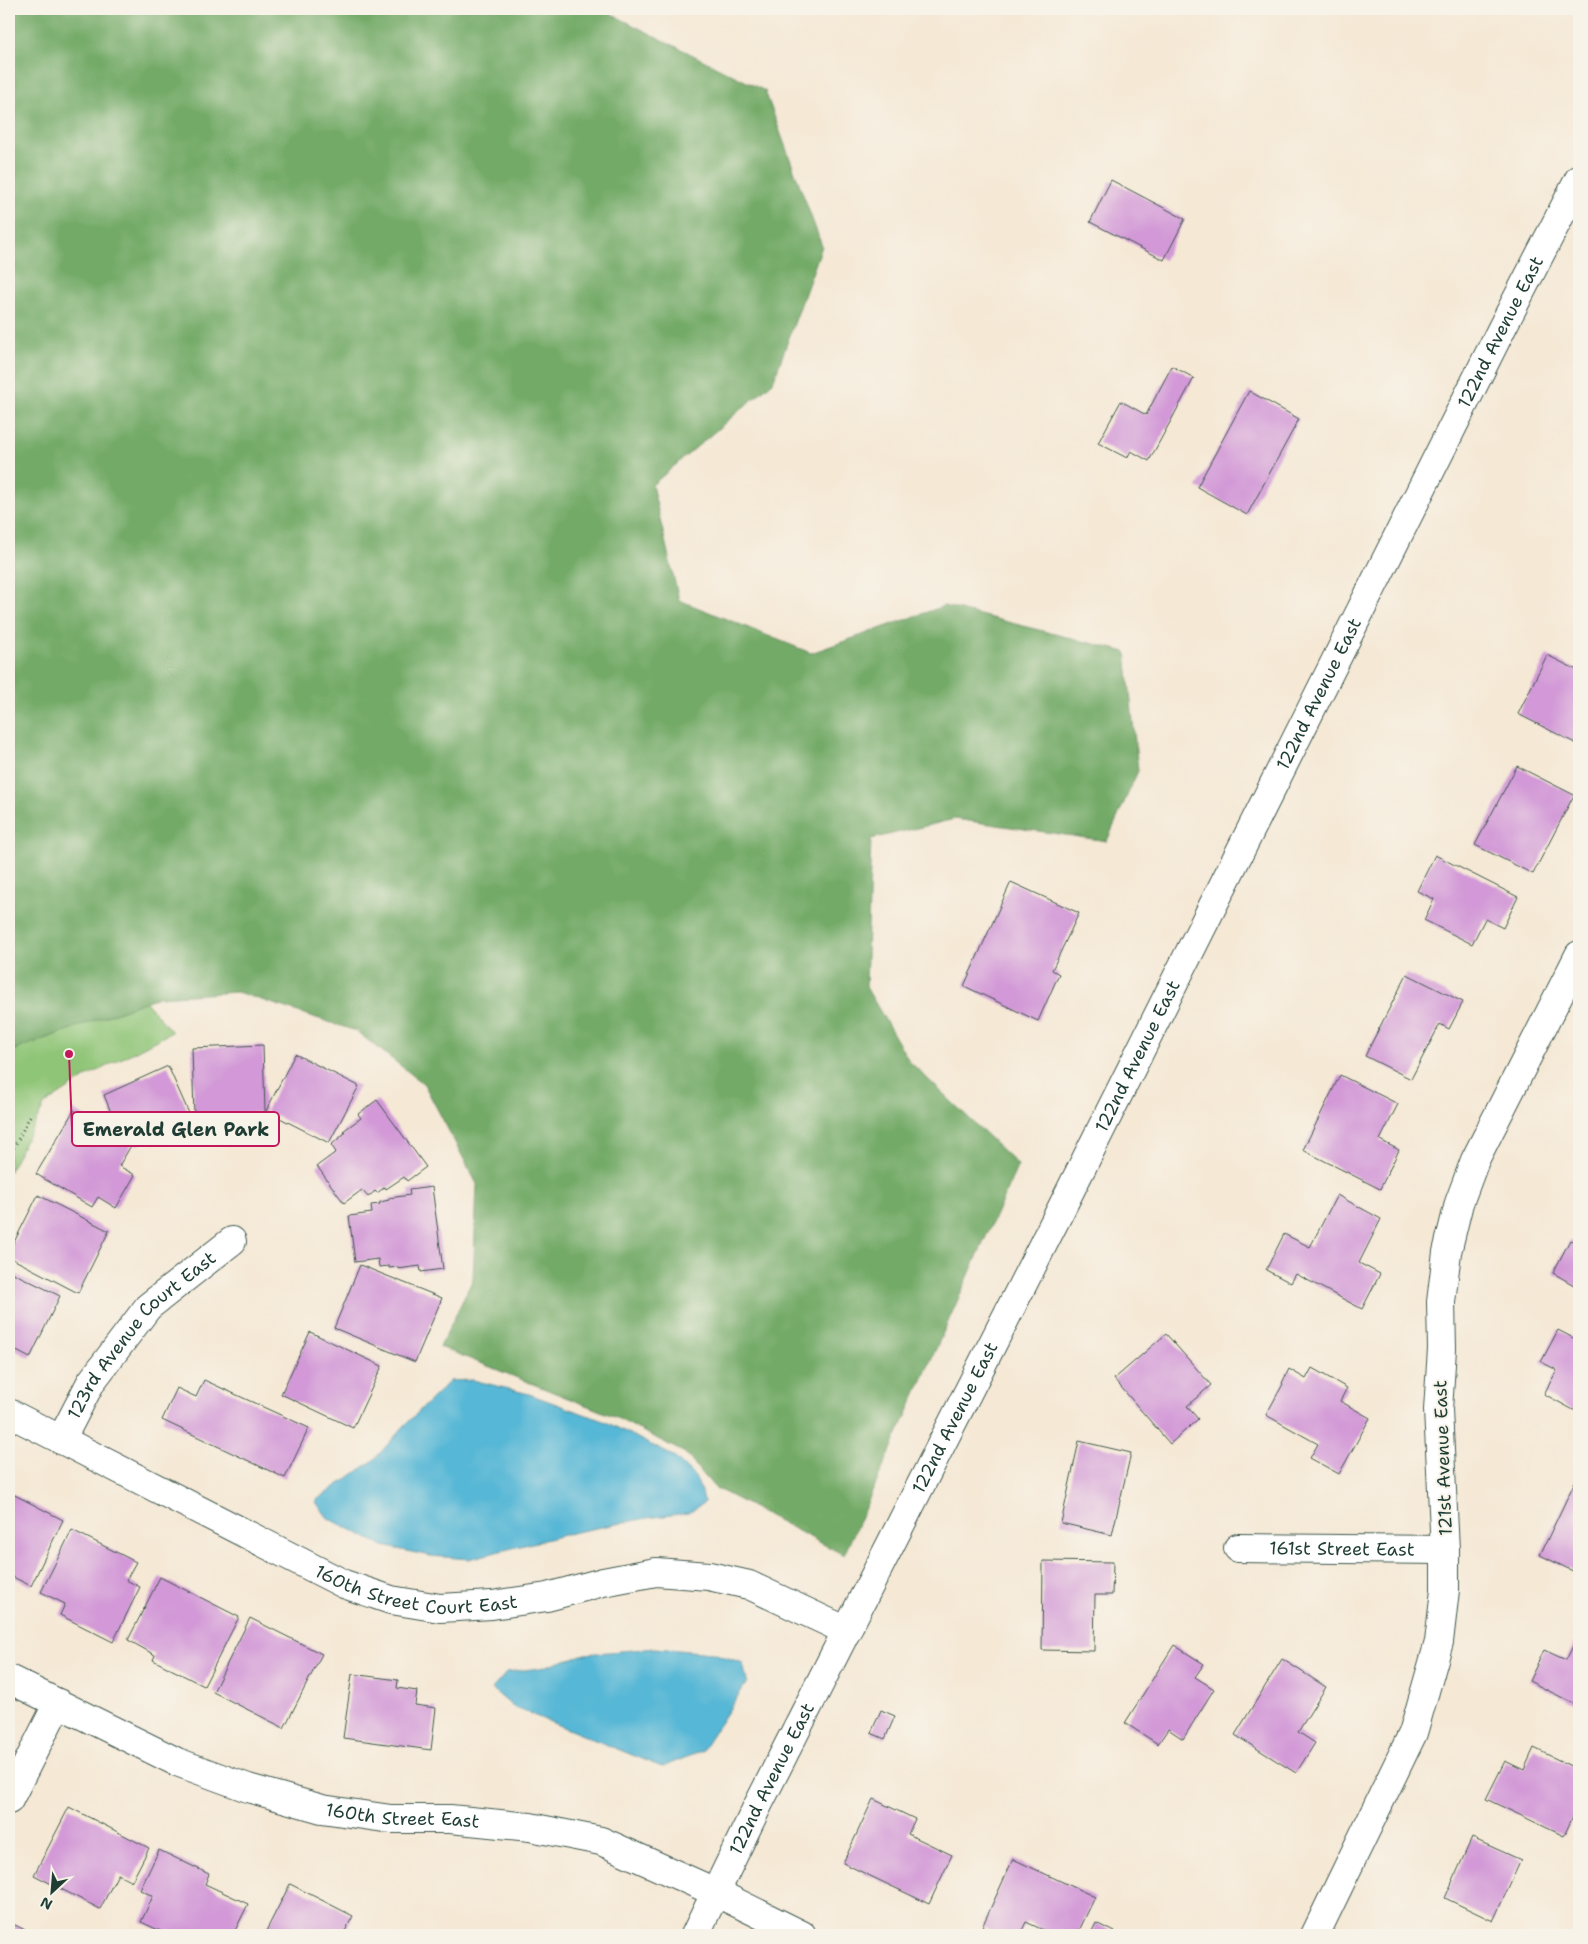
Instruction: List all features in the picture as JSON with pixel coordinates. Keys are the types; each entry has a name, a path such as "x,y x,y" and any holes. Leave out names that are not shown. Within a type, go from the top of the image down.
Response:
{"street":[{"name":"122nd Avenue East","path":"695,1935 846,1631 1579,178"},
{"name":"121st Avenue East","path":"1315,1935 1414,1733 1439,1642 1445,1590 1445,1550 1438,1410 1442,1349 1441,1302 1447,1252 1460,1203 1475,1160 1579,955"},
{"name":"123rd Avenue Court East","path":"61,1440 91,1382 148,1307 232,1240"},
{"name":"160th Street Court East","path":"9,1413 344,1584 391,1600 440,1608 492,1605 547,1597 603,1582 656,1572 709,1576 749,1585 846,1631"},
{"name":"161st Street East","path":"1238,1548 1445,1550"},
{"name":"160th Street East","path":"9,1679 176,1762 248,1788 322,1809 391,1819 450,1819 530,1827 600,1842 715,1892 802,1935"},
{"path":"9,1800 58,1704"}],"path":[{"path":"9,1157 30,1116"}],"green space":[{"path":"9,9 601,9 765,91 822,246 773,382 652,485 679,600 811,653 944,606 1126,652 1138,771 1107,841 955,819 871,839 866,987 909,1061 1018,1165 844,1555 714,1487 685,1453 613,1416 440,1347 473,1279 477,1184 424,1084 356,1031 237,992 158,997 9,1052"},
{"path":"9,906 120,972 172,1032 86,1077 45,1104 9,1172"}],"water":[{"path":"473,1380 529,1394 606,1422 673,1456 696,1478 705,1502 688,1513 647,1518 576,1532 469,1559 430,1556 383,1546 328,1518 315,1501 374,1460 406,1424 450,1381"},
{"path":"655,1648 713,1653 743,1663 747,1682 702,1751 662,1767 513,1707 492,1689 507,1672 540,1668 585,1654"}],"building":[{"path":"1111,180 1185,219 1164,260 1090,222"},
{"path":"1172,366 1194,378 1149,461 1131,451 1127,458 1098,443 1121,401 1146,415"},
{"path":"1249,391 1299,419 1247,515 1197,487"},
{"path":"1547,655 1579,671 1579,734 1575,743 1518,714"},
{"path":"1517,766 1574,795 1533,874 1475,845"},
{"path":"1435,855 1518,897 1503,928 1485,919 1472,944 1424,920 1434,899 1417,891"},
{"path":"1011,882 1079,913 1052,970 1059,974 1038,1021 964,986"},
{"path":"1407,974 1463,1002 1449,1029 1440,1024 1411,1079 1365,1056"},
{"path":"263,1045 265,1112 246,1113 246,1129 214,1131 213,1114 194,1115 192,1048"},
{"path":"295,1054 359,1086 329,1143 266,1111"},
{"path":"168,1066 196,1129 169,1142 165,1133 137,1145 124,1115 114,1120 104,1095"},
{"path":"1340,1075 1398,1104 1380,1140 1399,1150 1380,1189 1303,1150"},
{"path":"377,1100 426,1167 407,1181 404,1177 386,1189 385,1187 377,1193 375,1191 368,1197 362,1190 344,1203 317,1166 336,1152 331,1145 345,1133 343,1131 361,1118 358,1114"},
{"path":"74,1110 132,1144 119,1166 135,1175 116,1208 98,1197 92,1207 36,1174"},
{"path":"432,1187 443,1269 421,1272 420,1266 398,1269 398,1267 389,1268 389,1266 379,1267 378,1259 355,1262 349,1216 372,1213 371,1205 380,1204 380,1202 389,1200 389,1198 410,1195 409,1190"},
{"path":"38,1195 109,1231 78,1293 9,1257 9,1252"},
{"path":"1337,1195 1381,1219 1359,1263 1380,1274 1362,1309 1296,1274 1291,1283 1266,1270 1284,1234 1310,1247"},
{"path":"1570,1240 1579,1244 1579,1288 1553,1273"},
{"path":"360,1265 442,1298 415,1362 334,1328"},
{"path":"9,1271 60,1296 30,1358 9,1347"},
{"path":"1558,1330 1579,1341 1579,1413 1544,1394 1557,1370 1541,1362"},
{"path":"310,1332 382,1366 353,1428 281,1394"},
{"path":"1166,1334 1211,1385 1187,1406 1198,1419 1170,1444 1114,1379"},
{"path":"1312,1368 1347,1388 1340,1401 1370,1418 1339,1474 1310,1458 1318,1444 1266,1415 1289,1369 1306,1379"},
{"path":"204,1380 309,1428 285,1478 162,1420 177,1388 196,1397"},
{"path":"1079,1441 1131,1453 1112,1535 1061,1523"},
{"path":"1579,1473 1579,1574 1540,1555"},
{"path":"9,1492 63,1520 31,1586 9,1575"},
{"path":"72,1530 136,1562 126,1580 140,1587 113,1642 60,1615 65,1604 41,1592"},
{"path":"1043,1561 1113,1562 1112,1595 1095,1595 1094,1651 1042,1650"},
{"path":"160,1577 239,1617 204,1686 153,1660 155,1655 128,1640"},
{"path":"250,1618 322,1654 284,1728 213,1692"},
{"path":"1579,1634 1579,1706 1529,1681 1544,1650 1566,1660"},
{"path":"1174,1645 1204,1664 1195,1677 1214,1689 1183,1739 1168,1729 1158,1744 1125,1723"},
{"path":"1282,1659 1326,1687 1298,1732 1315,1743 1296,1773 1235,1735"},
{"path":"352,1674 398,1680 397,1688 417,1691 415,1705 436,1708 431,1750 343,1738"},
{"path":"881,1710 895,1716 885,1739 871,1733"},
{"path":"1534,1748 1579,1770 1579,1803 1564,1836 1486,1799 1505,1761 1524,1770"},
{"path":"873,1799 915,1819 908,1834 952,1855 929,1904 843,1863"},
{"path":"69,1807 149,1848 132,1881 118,1874 100,1909 34,1875"},
{"path":"1472,1838 1521,1860 1493,1921 1445,1898"},
{"path":"159,1850 209,1874 205,1884 248,1904 233,1935 169,1935 141,1922 153,1896 140,1890"},
{"path":"1013,1859 1095,1897 1077,1935 1054,1935 1026,1922 1020,1935 1001,1935 982,1927"},
{"path":"290,1884 353,1916 343,1935 264,1935"},
{"path":"1096,1923 1120,1935 1090,1935"},
{"path":"13,1924 35,1935 9,1935"}],"place":[{"name":"Emerald Glen Park","path":"69,1054"}]}
